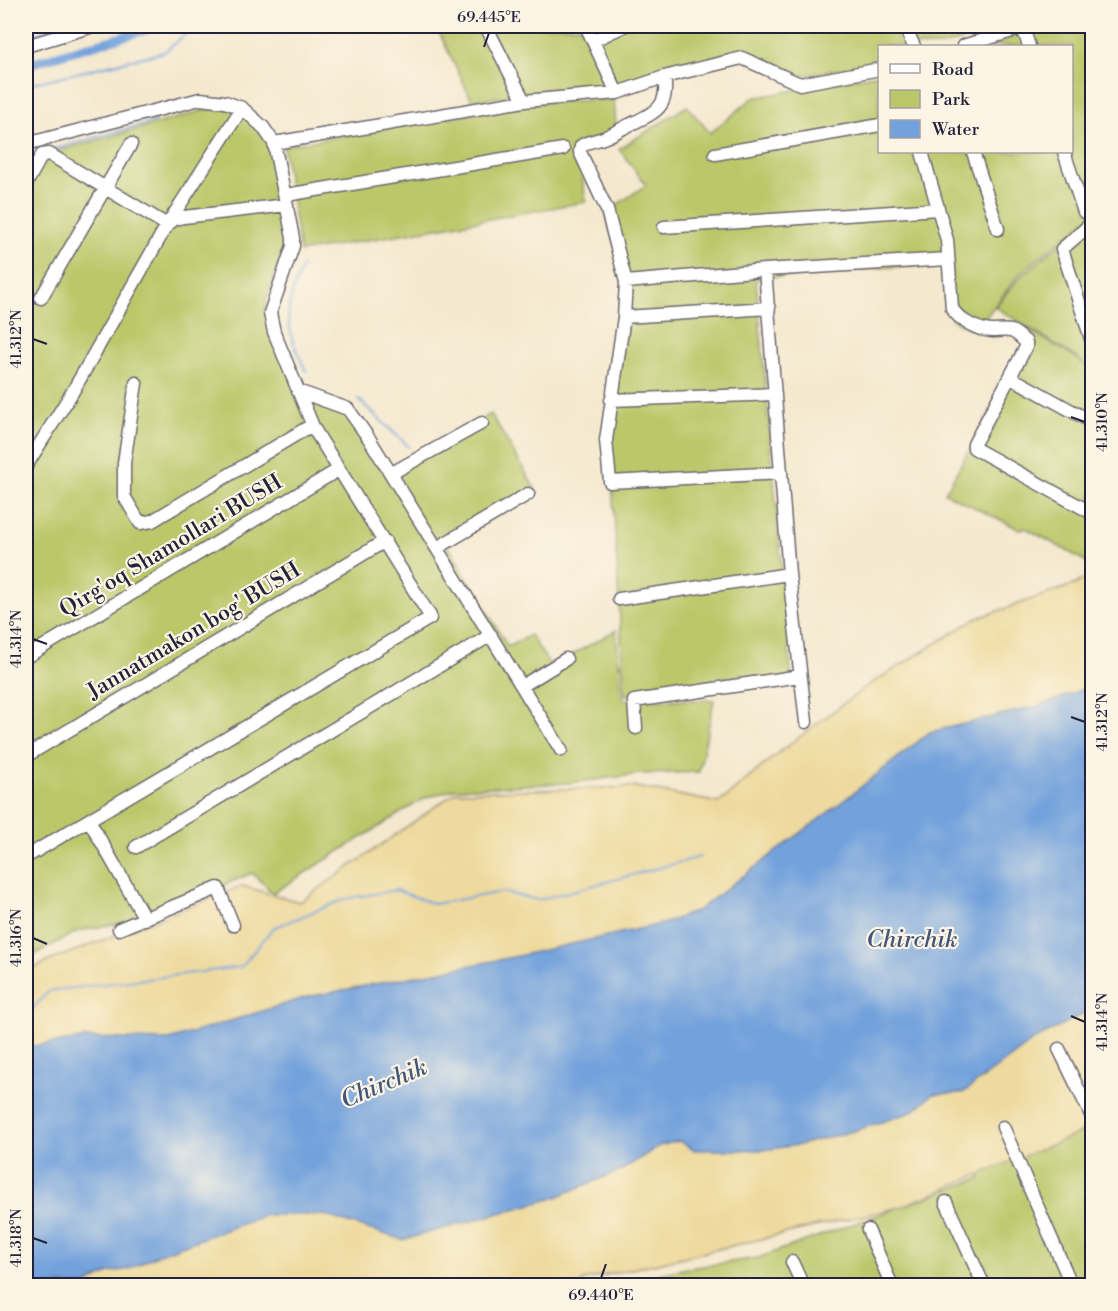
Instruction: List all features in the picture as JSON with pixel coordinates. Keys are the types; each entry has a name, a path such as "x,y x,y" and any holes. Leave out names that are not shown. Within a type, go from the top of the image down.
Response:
{"street":[{"path":"26,46 93,26"},
{"path":"486,26 524,101"},
{"path":"586,26 594,39 617,93"},
{"path":"594,39 624,26"},
{"path":"904,26 914,45"},
{"path":"966,45 1026,27 1029,45"},
{"path":"274,143 524,101 602,96 664,77 742,58 800,84 878,69"},
{"path":"664,77 666,90 663,102 654,112 604,138 584,143 580,152 607,210 626,282 624,317 606,440 610,482 781,473"},
{"path":"26,144 200,99 225,102 242,108 263,127 274,143 293,246 270,313 274,332 312,425 430,618 26,857"},
{"path":"27,462 73,391 167,225 242,108"},
{"path":"715,154 878,125"},
{"path":"26,184 42,155 39,141"},
{"path":"41,298 131,144"},
{"path":"167,225 175,219 184,217 563,149"},
{"path":"922,153 950,252 948,259 952,308 955,314 974,326 989,331 1009,330 1018,334 1026,342 1026,347 974,444 974,448 1092,513"},
{"path":"973,153 998,228"},
{"path":"1064,153 1084,212"},
{"path":"42,155 50,154 167,225"},
{"path":"664,227 938,209"},
{"path":"1092,222 1062,249 1092,342"},
{"path":"626,282 765,270 948,259"},
{"path":"765,270 789,574 806,722"},
{"path":"624,317 768,308"},
{"path":"1010,377 1092,422"},
{"path":"136,383 124,463 124,496 140,523 152,521 312,425"},
{"path":"298,391 348,409 392,473 561,750"},
{"path":"611,400 775,394"},
{"path":"392,473 482,423"},
{"name":"Qirg'oq Shamollari BUSH","path":"26,657 338,470"},
{"path":"437,548 528,494"},
{"name":"Jannatmakon bog' BUSH","path":"26,756 385,541"},
{"path":"619,599 789,574"},
{"path":"136,847 491,635"},
{"path":"522,686 566,659"},
{"path":"636,728 634,701 800,676"},
{"path":"88,820 145,919"},
{"path":"119,929 218,888 233,925"},
{"path":"1059,1049 1092,1118"},
{"path":"1002,1127 1072,1286"},
{"path":"946,1202 984,1286"},
{"path":"868,1230 892,1286"},
{"path":"792,1262 803,1286"}],"green space":[{"path":"436,26 1009,26 945,45 878,45 878,62 802,76 744,49 613,86 472,101"},
{"path":"1042,26 1092,26 1092,216 1021,272 975,331 952,319 949,262 756,279 792,683 624,695 608,404 626,286 606,212 646,185 619,149 687,106 710,133 753,98 878,74 878,153 1073,153 1073,45 984,45"},
{"path":"614,99 617,137 578,148 586,202 300,252 283,146 534,103"},
{"path":"223,105 241,113 270,141 288,239 266,302 265,313 300,392 346,411 391,469 491,414 537,492 447,544 508,647 530,635 551,667 616,630 622,699 714,700 699,772 641,774 569,783 454,789 423,799 273,893 252,873 146,918 78,931 26,959 26,160"},
{"path":"1092,218 1092,371 1076,357 995,307 1022,275"},
{"path":"1023,327 1075,357 1092,372 1092,565 1024,527 1021,530 945,493 1028,344 1018,334"},
{"path":"1092,1083 1092,1285 609,1286 682,1269 758,1258 981,1178 975,1162"}],"sand":[{"path":"1092,573 1092,1128 900,1207 584,1280 580,1285 26,1286 26,972 242,886 300,902 456,792 636,787 719,803 777,754 867,686 975,619 1076,584"}],"water":[{"name":"Chirchik","path":"1092,685 1092,1009 1034,1040 963,1093 933,1094 912,1112 854,1131 799,1145 763,1150 694,1150 679,1141 659,1146 622,1170 554,1198 403,1240 323,1215 266,1215 157,1255 129,1269 109,1273 85,1285 26,1285 26,1047 88,1038 169,1040 307,997 513,957 665,923 698,910 930,732 1046,704"}],"waterway":[{"path":"26,37 63,26"},
{"path":"26,65 159,26"},
{"path":"26,85 164,52 196,26"},
{"path":"51,150 156,121"},
{"path":"26,157 37,154"},
{"path":"302,267 291,296 289,319 290,331 306,371"},
{"path":"358,399 409,447"},
{"path":"26,1016 49,991 241,967 273,928 345,899 396,890 434,904 502,892 538,900 700,857"}]}
